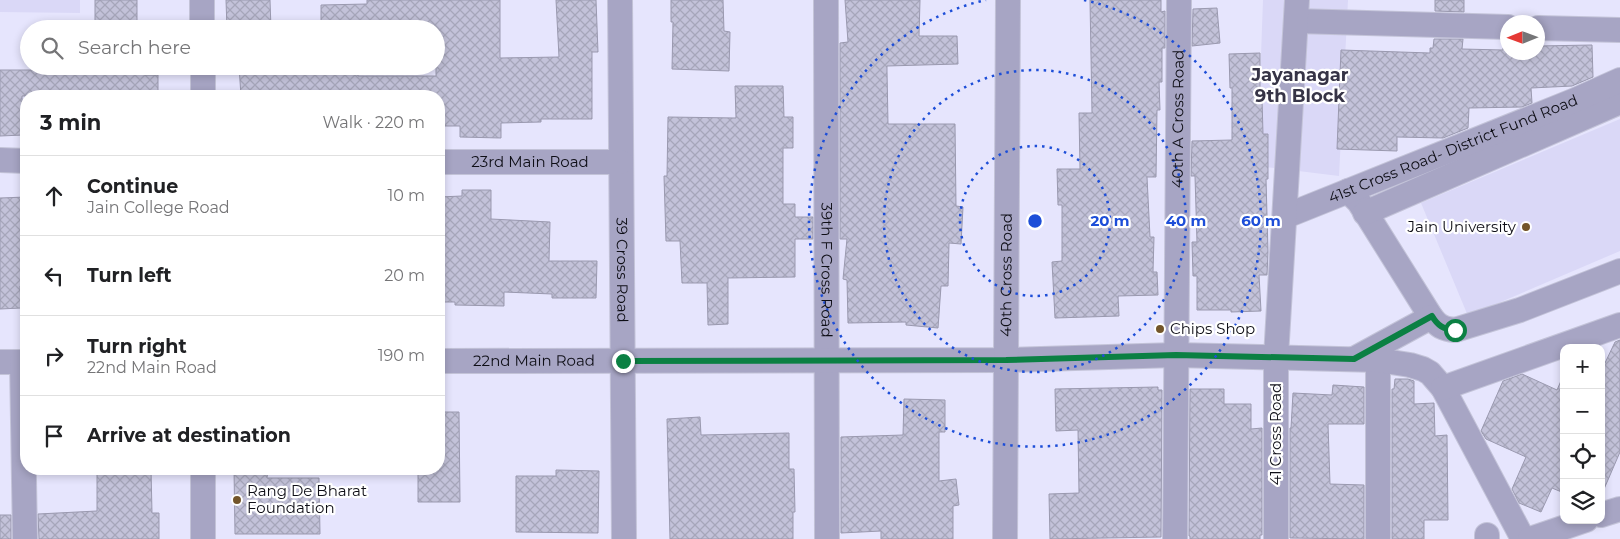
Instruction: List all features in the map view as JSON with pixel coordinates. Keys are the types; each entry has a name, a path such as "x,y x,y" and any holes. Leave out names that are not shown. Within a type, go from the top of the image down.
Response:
{"street":[{"path":"202,0 202,20"},
{"name":"39 Cross Road","path":"620,0 624,539"},
{"name":"39th F Cross Road","path":"826,0 827,539"},
{"name":"40th A Cross Road","path":"1175,539 1179,0"},
{"name":"40th Cross Road","path":"1005,539 1008,6"},
{"path":"1296,10 1500,26"},
{"name":"41 Cross Road","path":"1276,539 1276,356 1286,216 1296,10"},
{"path":"1545,28 1620,30"},
{"path":"202,75 202,90"},
{"path":"1365,212 1615,93"},
{"name":"41st Cross Road- District Fund Road","path":"1286,216 1573,101 1615,93"},
{"path":"0,160 20,161"},
{"name":"23rd Main Road","path":"445,162 621,162"},
{"path":"1348,191 1365,212 1438,326 1445,329 1455,330 1520,310 1620,271"},
{"path":"1354,359 1432,316"},
{"path":"1443,388 1620,325"},
{"name":"22nd Main Road","path":"445,361 1006,360 1176,355 1378,360 1410,365 1430,373 1443,388 1523,539"},
{"path":"1378,360 1378,539"},
{"path":"16,362 20,441"},
{"path":"22,475 25,539"},
{"path":"203,475 203,539"},
{"path":"1605,514 1620,509"},
{"path":"1530,539 1574,524"}],"shaded area":[{"path":"0,0 80,0 80,13 0,12"},
{"path":"1263,0 1348,0 1339,176 1257,166"},
{"name":"Jain University","path":"1620,119 1620,251 1468,316 1421,203"}],"building":[{"path":"95,0 137,0 137,20 95,20"},
{"path":"226,0 270,0 271,20 227,20"},
{"path":"367,0 500,0 500,58 559,57 556,0 596,0 598,52 592,52 592,119 541,119 541,122 501,123 501,138 460,137 460,126 445,126 445,90 241,90 240,75 445,75 445,20 321,20 321,5 367,4"},
{"path":"671,0 723,0 724,31 730,32 729,71 672,69 673,22 671,22"},
{"path":"845,0 920,0 919,36 957,36 958,64 887,66 888,124 955,124 956,206 963,207 961,244 949,243 948,286 941,286 938,328 906,325 906,322 848,323 847,280 843,279 847,239 840,239 840,43 848,42"},
{"path":"1090,0 1161,0 1161,12 1165,11 1165,48 1162,48 1162,82 1159,82 1160,110 1157,110 1156,177 1147,177 1150,237 1154,237 1153,272 1157,272 1158,295 1118,296 1119,316 1055,318 1052,262 1062,261 1062,205 1058,205 1057,169 1080,169 1079,113 1092,113"},
{"path":"1435,0 1464,0 1464,12 1435,11"},
{"path":"1217,8 1220,43 1192,46 1193,9"},
{"path":"1434,39 1463,39 1462,49 1500,50 1500,60 1545,60 1545,46 1592,45 1593,77 1572,86 1531,88 1532,103 1522,107 1469,108 1468,128 1443,138 1397,137 1397,151 1337,149 1341,50 1430,53 1430,48 1433,48"},
{"path":"1260,53 1260,99 1262,99 1263,134 1268,134 1268,179 1266,179 1268,252 1267,275 1259,275 1261,311 1197,310 1197,276 1193,276 1192,242 1197,242 1195,176 1191,176 1192,141 1232,140 1232,88 1230,88 1229,54"},
{"path":"0,70 20,70 20,75 158,75 158,90 20,90 20,135 0,136"},
{"path":"735,86 783,86 784,117 793,117 793,148 783,148 783,204 795,204 795,217 813,217 813,239 795,239 795,277 728,278 728,324 708,325 707,283 682,283 680,241 666,241 664,176 667,176 668,117 736,118"},
{"path":"462,190 491,190 491,219 550,222 549,261 597,261 596,298 552,298 552,294 504,292 504,306 455,305 455,302 445,302 445,197 462,196"},
{"path":"20,197 20,308 0,309 0,198"},
{"path":"1620,340 1620,452 1605,487 1605,363 1615,342"},
{"path":"1522,374 1557,390 1560,383 1560,491 1552,488 1541,512 1519,503 1512,489 1526,457 1486,439 1481,431 1503,381"},
{"path":"1395,379 1414,381 1414,404 1434,403 1435,436 1447,435 1448,520 1424,520 1424,539 1392,539 1392,389 1394,389"},
{"path":"1333,385 1364,387 1364,424 1328,424 1330,484 1364,485 1364,539 1290,538 1290,428 1293,393 1332,395"},
{"path":"1158,387 1158,390 1162,390 1161,537 1050,539 1049,494 1079,493 1078,430 1056,431 1055,389"},
{"path":"1190,389 1224,389 1224,404 1251,404 1251,429 1262,428 1262,535 1260,535 1260,539 1190,539"},
{"path":"904,399 945,400 945,432 939,432 939,481 956,479 959,505 953,506 953,539 881,539 881,531 841,533 841,437 903,435"},
{"path":"445,412 459,412 460,502 418,502 418,475 445,475"},
{"path":"700,417 701,435 789,433 789,469 794,469 795,512 793,512 793,539 670,539 667,419"},
{"path":"556,470 599,471 598,533 516,532 516,476 556,476"},
{"path":"97,475 151,475 152,513 159,513 159,539 39,539 38,514 97,511"},
{"path":"234,475 267,475 267,478 319,478 320,534 235,534"},
{"path":"0,515 11,515 11,539 0,539"}],"place":[{"name":"Jain University","path":"1526,227"},
{"name":"Chips Shop","path":"1160,329"},
{"name":"Rang De Bharat Foundation","path":"237,500"}],"district":[{"name":"Jayanagar 9th Block","path":"1300,85"}],"route":[{"path":"623,361 1006,360 1176,355 1354,359 1432,316 1438,326 1455,330"}]}
